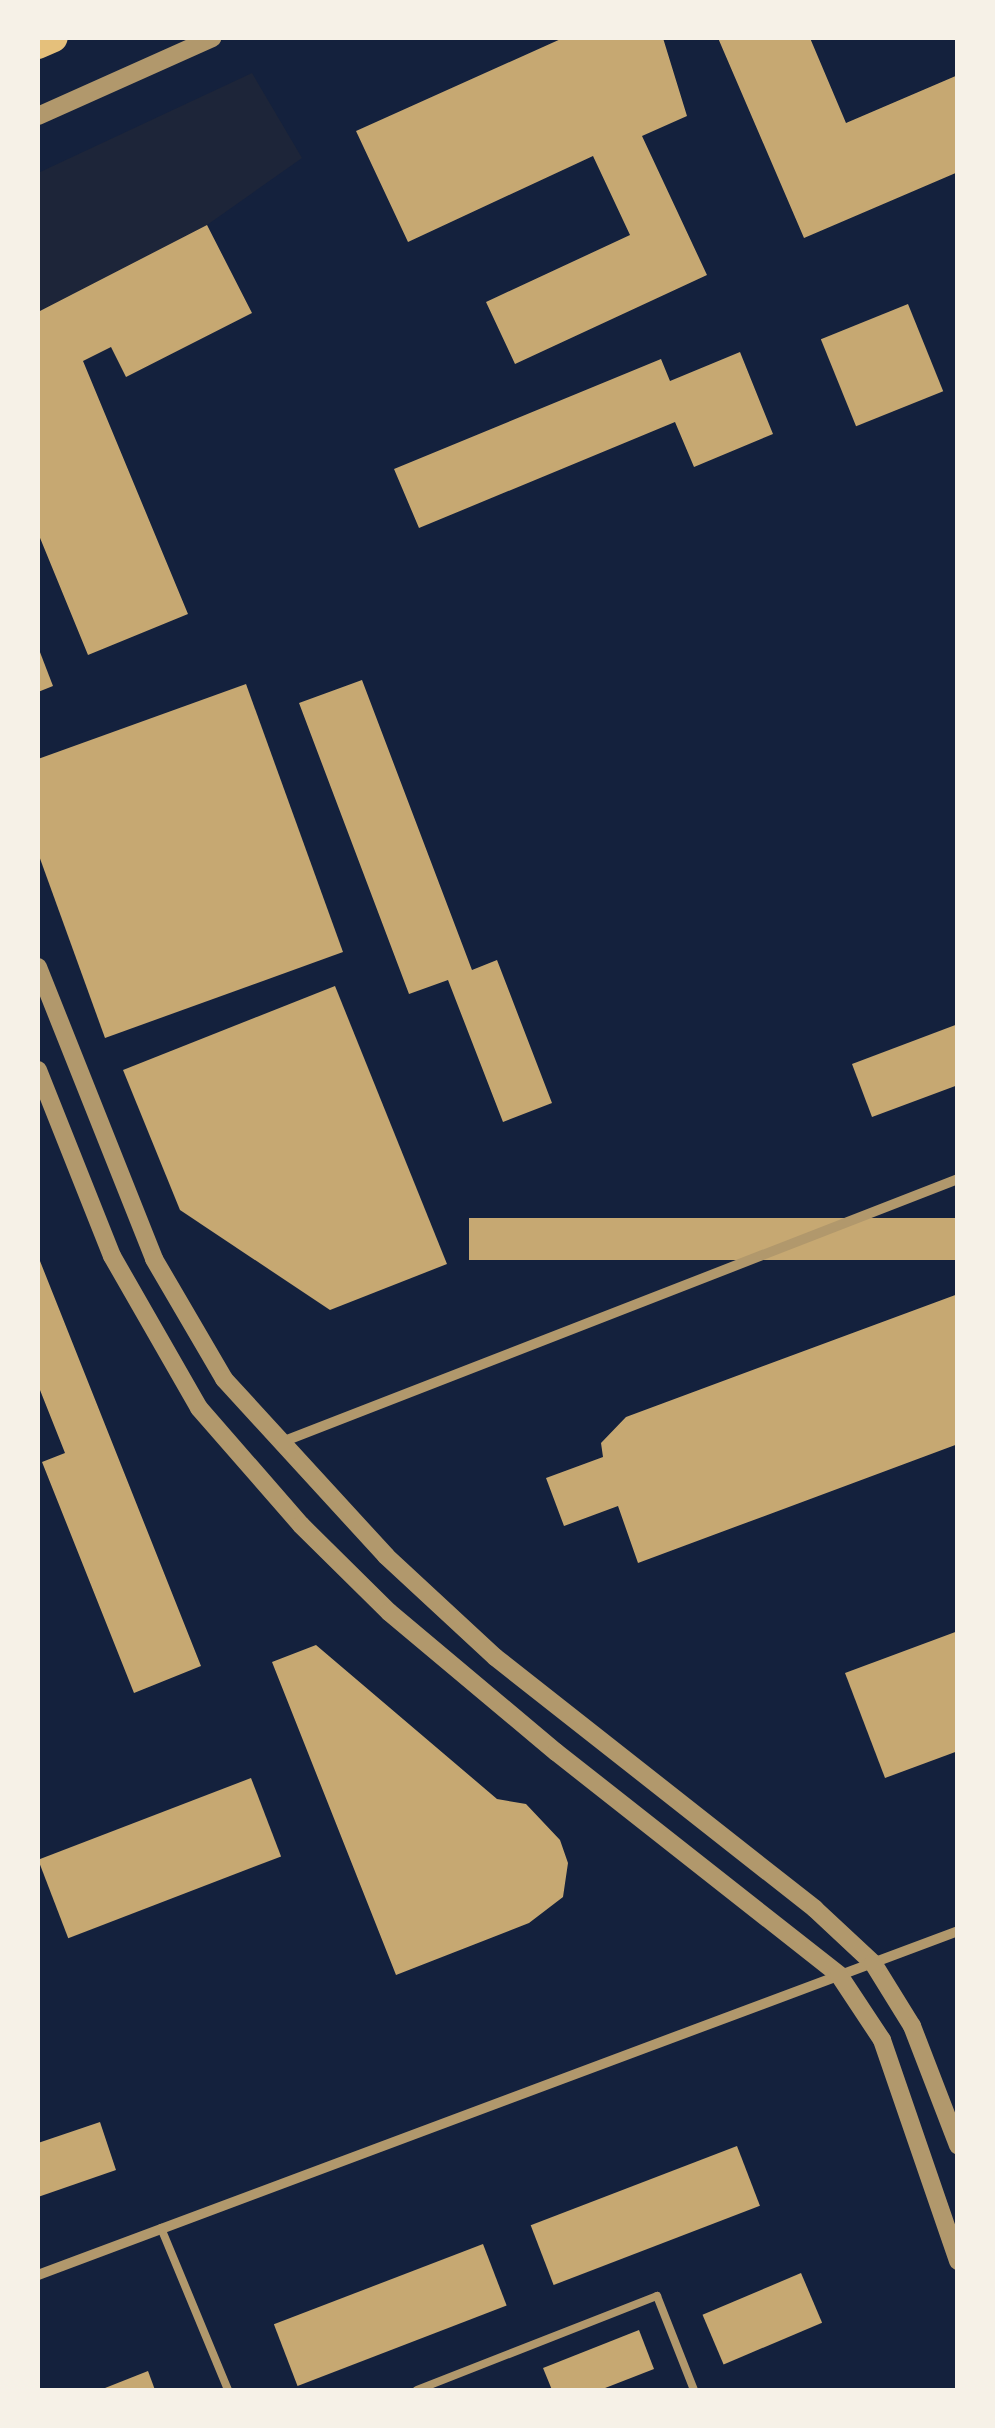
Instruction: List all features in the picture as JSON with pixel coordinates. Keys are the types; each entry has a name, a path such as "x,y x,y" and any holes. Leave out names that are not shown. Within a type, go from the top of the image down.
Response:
{"highway":[{"path":"38,45 54,38"}],"street":[{"path":"38,116 212,38"},
{"path":"38,967 154,1259 224,1379 386,1556 495,1657 816,1909 873,1962 912,2026 958,2145"},
{"path":"38,1070 112,1256 190,1391 301,1525 390,1612 556,1752 839,1975 882,2040 958,2261"},
{"path":"282,1442 958,1179"},
{"path":"38,2275 958,1931"}],"lane":[{"path":"161,2228 228,2390"},
{"path":"417,2390 657,2296 694,2390"}],"shaded area":[{"path":"252,73 302,158 207,225 38,312 38,173"}],"building":[{"path":"563,38 663,38 687,116 642,136 707,275 515,364 486,302 630,235 593,156 408,242 356,131"},
{"path":"718,38 810,38 846,123 958,75 958,172 804,238"},
{"path":"207,225 252,313 126,377 111,347 83,361 188,614 88,655 38,533 38,312"},
{"path":"908,304 943,391 856,426 821,339"},
{"path":"740,352 773,434 694,467 675,422 419,528 394,469 661,359 670,381"},
{"path":"38,647 53,686 38,692"},
{"path":"362,680 472,970 497,960 552,1103 503,1122 448,980 409,994 299,703"},
{"path":"246,684 343,952 105,1038 38,853 38,759"},
{"path":"335,986 447,1264 330,1310 180,1210 123,1070"},
{"path":"958,1024 958,1085 872,1117 852,1064"},
{"path":"469,1218 958,1218 958,1260 469,1260"},
{"path":"38,1256 201,1666 134,1693 42,1462 65,1453 38,1385"},
{"path":"958,1294 958,1444 638,1563 618,1506 564,1526 546,1478 603,1457 601,1443 626,1417"},
{"path":"958,1631 958,1751 885,1778 845,1673"},
{"path":"316,1645 497,1799 526,1804 560,1840 568,1863 563,1897 529,1923 396,1975 272,1662"},
{"path":"251,1778 281,1856 68,1938 38,1860"},
{"path":"100,2122 116,2170 38,2197 38,2143"},
{"path":"737,2146 760,2206 554,2285 531,2225"},
{"path":"483,2244 507,2306 298,2386 274,2324"},
{"path":"801,2273 822,2323 724,2365 703,2315"},
{"path":"639,2330 654,2369 600,2390 552,2390 543,2368"},
{"path":"148,2371 155,2390 100,2390"}]}
